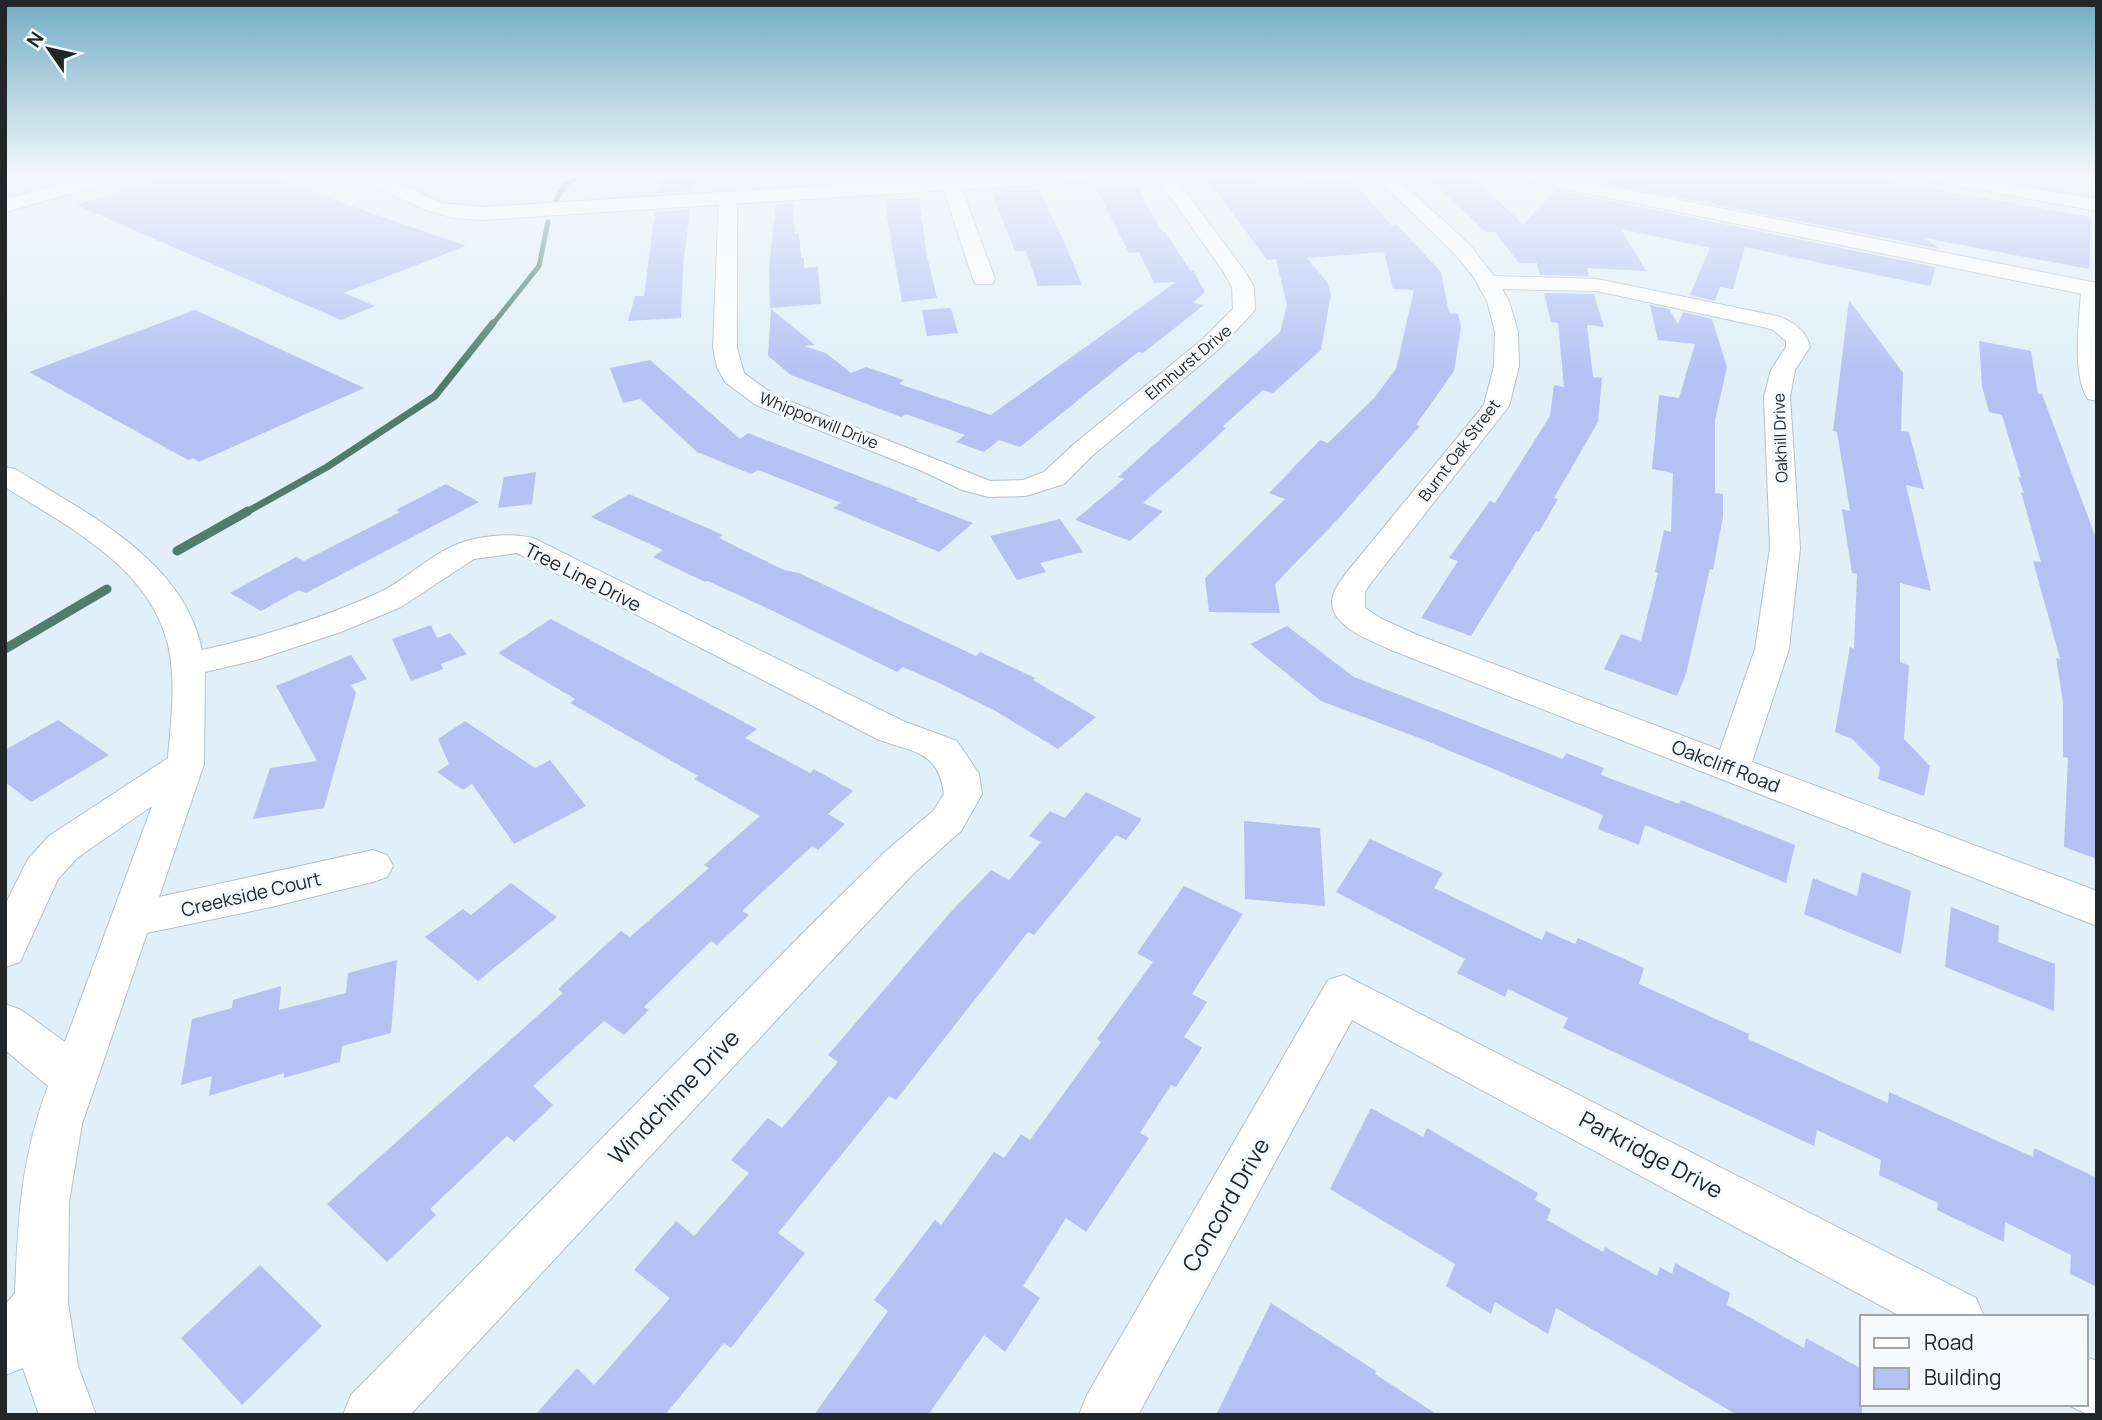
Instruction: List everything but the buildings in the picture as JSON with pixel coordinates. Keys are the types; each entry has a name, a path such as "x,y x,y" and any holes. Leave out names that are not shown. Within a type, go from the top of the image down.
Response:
{"street":[{"name":"Whipporwill Drive","path":"727,241 725,348 729,368 743,386 765,400 932,465 972,484 1004,490 1039,485"},
{"path":"971,241 984,279"},
{"name":"Elmhurst Drive","path":"1039,485 1060,473 1083,450 1211,344 1244,310 1243,288 1213,241"},
{"name":"Burnt Oak Street","path":"1356,620 1347,608 1346,599 1355,580 1496,406 1503,386 1510,349 1504,313 1491,282 1453,241"},
{"path":"1856,241 2094,289 2091,363 2097,394"},
{"name":"Oakhill Drive","path":"1491,282 1580,283 1618,288 1769,321 1782,326 1797,339 1798,347 1783,370 1777,397 1785,548 1778,614 1772,649 1732,768"},
{"path":"5,475 127,556 173,611 184,641 187,665 189,705 186,764 58,1124 44,1202 41,1303 50,1366 68,1415"},
{"name":"Tree Line Drive","path":"187,665 244,652 342,621 390,600 464,552 522,544 890,730 944,750 960,774"},
{"name":"Oakcliff Road","path":"1356,620 1403,642 2097,909"},
{"path":"5,949 41,870 63,847 186,764"},
{"name":"Windchime Drive","path":"371,1415 846,917 900,862 947,821 963,794 960,774"},
{"name":"Creekside Court","path":"130,920 271,891 373,866"},
{"name":"Parkridge Drive","path":"1345,994 1952,1315"},
{"name":"Concord Drive","path":"1107,1415 1345,994"},
{"path":"5,1024 39,1048 73,1079"},
{"path":"5,1348 41,1303"}],"waterway":[{"path":"492,325 539,266 544,241"},
{"path":"245,513 327,467 435,396 493,323"},
{"path":"177,551 248,511"},
{"path":"5,649 107,589"}]}
